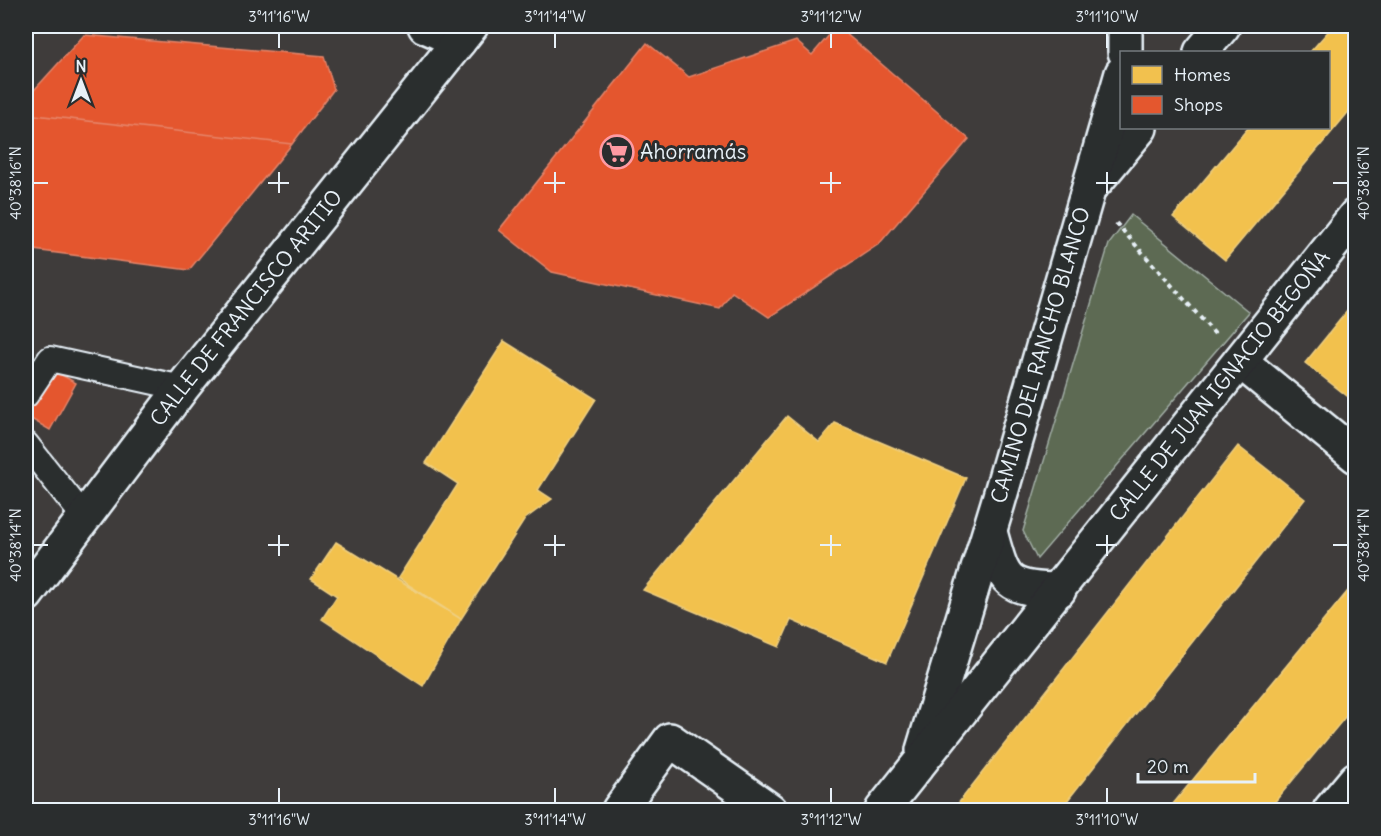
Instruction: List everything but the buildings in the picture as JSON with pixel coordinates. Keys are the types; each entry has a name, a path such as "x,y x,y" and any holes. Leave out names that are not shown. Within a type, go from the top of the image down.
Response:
{"street":[{"path":"425,26 465,33"},
{"path":"1125,26 1125,51"},
{"path":"1202,51 1223,26"},
{"name":"CALLE DE FRANCISCO ARITIO","path":"26,595 182,388 465,33"},
{"name":"CAMINO DEL RANCHO BLANCO","path":"918,766 990,532 1120,80"},
{"path":"1087,192 1139,129"},
{"name":"CALLE DE JUAN IGNACIO BEGOÑA","path":"882,810 1356,215"},
{"path":"1240,361 1356,456"},
{"path":"990,532 999,567 1009,582 1029,589 1059,590"},
{"path":"619,810 670,740 770,810"},
{"path":"1330,810 1356,779"}],"lane":[{"path":"26,395 50,359 182,388"},
{"path":"26,444 84,518"}],"path":[{"path":"1087,192 1240,361"}],"green space":[{"path":"1131,215 1249,312 1037,559 1023,531 1109,244"}],"place":[{"name":"Ahorramás","path":"617,152"}]}
